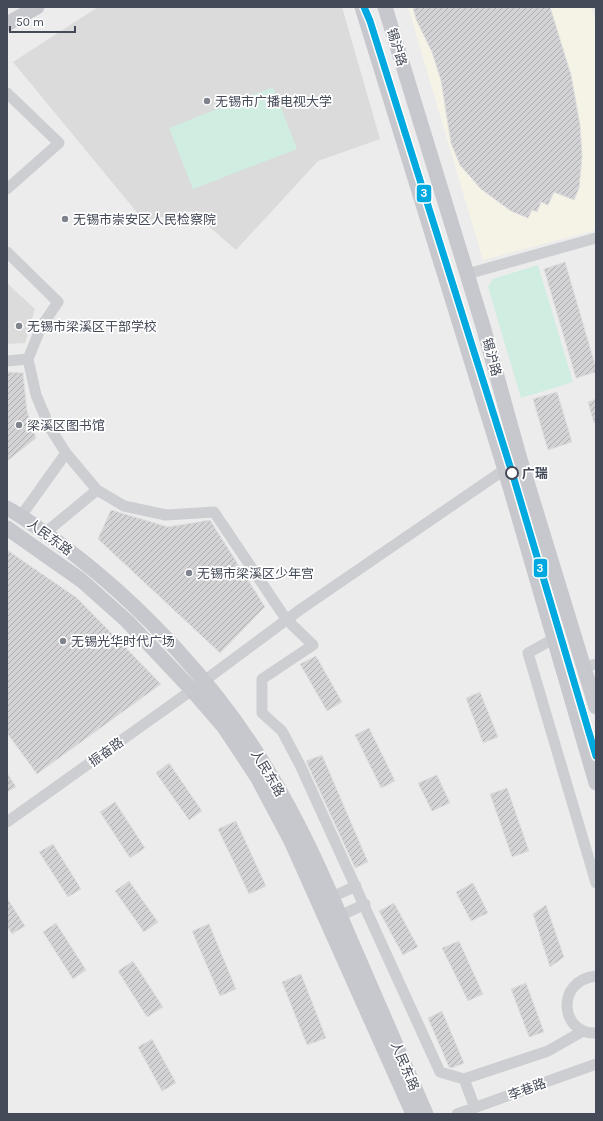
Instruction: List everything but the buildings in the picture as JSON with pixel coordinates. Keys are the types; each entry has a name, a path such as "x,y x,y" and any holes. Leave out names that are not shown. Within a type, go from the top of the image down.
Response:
{"main road":[{"path":"7,24 37,7"},
{"name":"锡沪路","path":"362,7 505,470 596,783"},
{"name":"锡沪路","path":"385,7 483,326 520,459 590,666 596,707"},
{"name":"人民东路","path":"7,508 21,516 91,567 138,610 268,771 332,897 426,1114"},
{"name":"人民东路","path":"7,528 81,580 198,685 257,777 291,841 413,1114"}],"street":[{"path":"7,93 59,143 7,189"},
{"path":"467,274 596,238"},
{"path":"7,252 58,302 41,327 28,359 36,395 50,428 66,454 98,490 124,506 166,515 214,512 286,620 313,645 262,679 262,713 282,731 300,765 365,904 440,1072 464,1079 548,1051 583,1031"},
{"path":"7,361 28,359"},
{"path":"21,516 66,454"},
{"name":"振奋路","path":"7,822 286,620 520,459"},
{"path":"45,533 98,490"},
{"path":"555,638 528,653 596,883"},
{"path":"332,897 356,886"},
{"path":"340,916 365,904"},
{"path":"596,976 586,977 578,981 571,989 567,998 567,1008 575,1025 583,1031 596,1033"},
{"name":"李巷路","path":"457,1114 596,1064"},
{"path":"464,1079 475,1108"}],"shaded area":[{"name":"无锡市广播电视大学","path":"98,7 342,7 380,139 318,161 236,250 191,211 144,221 13,62"},
{"path":"408,7 591,7 596,24 596,230 483,260"},
{"name":"无锡市梁溪区干部学校","path":"7,283 35,309 25,343 7,344"}],"green space":[{"path":"273,87 297,149 193,189 169,128"},
{"path":"538,265 573,382 521,398 488,287 493,279"}],"transit line":[{"name":"3","path":"364,7 370,21 514,479 596,756"}],"place":[{"name":"无锡市广播电视大学","path":"207,101"},
{"name":"无锡市崇安区人民检察院","path":"65,219"},
{"name":"无锡市梁溪区干部学校","path":"19,326"},
{"name":"梁溪区图书馆","path":"19,425"},
{"name":"广瑞","path":"512,473"},
{"name":"无锡市梁溪区少年宫","path":"189,573"},
{"name":"无锡光华时代广场","path":"63,641"}]}
